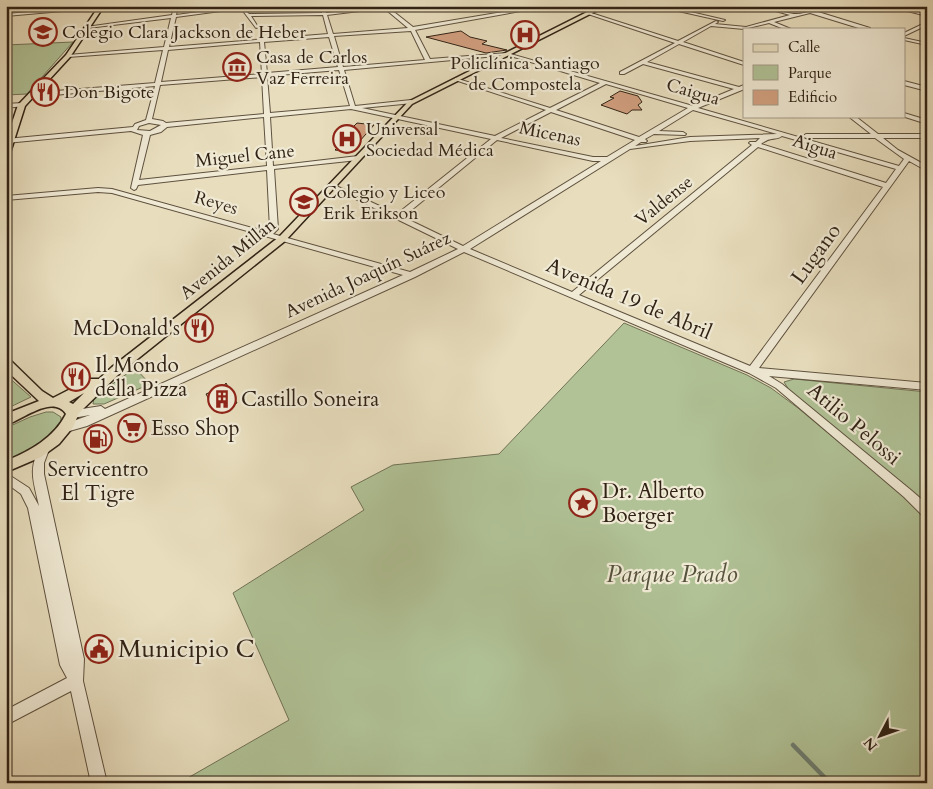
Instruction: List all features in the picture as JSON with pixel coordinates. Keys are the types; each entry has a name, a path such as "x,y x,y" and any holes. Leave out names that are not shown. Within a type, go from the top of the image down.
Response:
{"main road":[{"path":"6,153 8,141 22,105 68,56 101,7"},
{"name":"Avenida Millán","path":"73,413 116,370 282,239 411,102 603,7"},
{"path":"6,467 45,446 66,428 73,413 67,406 54,402 9,368"},
{"name":"Avenida Millán","path":"6,420 31,408 54,402 116,370"}],"street":[{"path":"6,15 117,6"},
{"path":"150,121 176,6"},
{"path":"88,27 256,6"},
{"path":"322,6 352,108"},
{"path":"248,15 325,14 393,6"},
{"path":"68,56 410,29 547,6"},
{"path":"587,6 603,7"},
{"path":"658,6 729,22 743,33"},
{"path":"760,6 795,15"},
{"path":"710,26 736,28 769,22 811,9 831,6"},
{"path":"890,6 927,15"},
{"path":"242,7 256,27"},
{"path":"384,7 410,29 428,61"},
{"path":"811,9 865,28"},
{"path":"498,10 503,13"},
{"path":"590,13 743,64"},
{"path":"622,73 721,20"},
{"path":"769,22 786,28"},
{"path":"906,34 927,23"},
{"path":"906,39 927,44"},
{"path":"262,40 274,228 268,235"},
{"path":"31,95 507,54"},
{"name":"Caigua","path":"507,54 900,168"},
{"path":"642,62 742,88"},
{"path":"458,79 640,140 661,142"},
{"path":"397,218 496,138 604,83"},
{"path":"906,84 927,89"},
{"name":"Avenida Joaquín Suárez","path":"66,428 83,423 412,275 463,249 693,108 742,88"},
{"path":"133,129 137,133 147,134 158,131 165,125 411,102"},
{"path":"6,106 22,105"},
{"name":"Micenas","path":"352,108 593,159 608,159"},
{"path":"906,116 927,122"},
{"path":"854,118 908,158 927,169"},
{"path":"8,141 133,129 139,124 150,121 161,122 165,125"},
{"path":"652,132 677,134 927,131"},
{"name":"Valdense","path":"572,296 756,144 775,132"},
{"path":"132,196 147,134"},
{"path":"624,150 661,142 733,137 927,136"},
{"name":"Aigua","path":"733,137 887,186"},
{"name":"Miguel Cane","path":"135,183 358,158"},
{"name":"Lugano","path":"752,371 908,158"},
{"name":"Avenida 19 de Abril","path":"332,186 463,249 752,371 927,388"},
{"name":"Reyes","path":"6,198 98,190 132,196 412,275"},
{"name":"Atilio Pelossi","path":"752,371 779,386 927,512"},
{"name":"Avenida Joaquín Suárez","path":"73,413 94,412 128,402"},
{"path":"45,446 38,463 38,474 77,659 76,681 99,783"},
{"path":"6,477 25,491 34,508 66,665 76,681"},
{"path":"6,718 76,681"}],"green space":[{"path":"73,42 27,94 6,95 6,45"},
{"name":"Parque Prado","path":"624,323 747,375 771,388 798,408 905,497 927,519 927,783 179,783 289,720 233,593 364,510 351,487 393,465 499,454"},
{"path":"135,368 150,384 104,404 93,404 94,397"},
{"path":"6,375 31,397 6,409"},
{"path":"794,379 927,392 927,507 789,390 784,382"},
{"path":"46,412 53,412 61,417 56,431 40,444 6,462 6,428"}],"building":[{"path":"461,31 470,37 487,41 482,44 507,50 486,53 426,37"},
{"path":"620,91 638,96 642,102 638,105 642,110 632,110 627,114 601,105 614,98 610,97"},
{"path":"357,123 374,125 350,152 335,150 343,142 339,141"},
{"name":"Castillo Soneira","path":"226,383 237,403 216,412 206,394 223,387"},
{"name":"Esso Shop","path":"137,417 143,431 125,438 119,424"}],"waterway":[{"path":"793,745 830,783"}],"place":[{"name":"Colegio Clara Jackson de Heber","path":"43,32"},
{"name":"Policlínica Santiago de Compostela","path":"525,35"},
{"name":"Casa de Carlos Vaz Ferreira","path":"237,67"},
{"name":"Don Bigote","path":"45,92"},
{"name":"Universal Sociedad Médica","path":"347,139"},
{"name":"Colegio y Liceo Erik Erikson","path":"304,202"},
{"name":"McDonald's","path":"199,328"},
{"name":"Il Mondo della Pizza","path":"76,377"},
{"name":"Castillo Soneira","path":"222,399"},
{"name":"Esso Shop","path":"132,428"},
{"name":"Servicentro El Tigre","path":"98,439"},
{"name":"Dr. Alberto Boerger","path":"583,503"},
{"name":"Municipio C","path":"99,649"}]}
